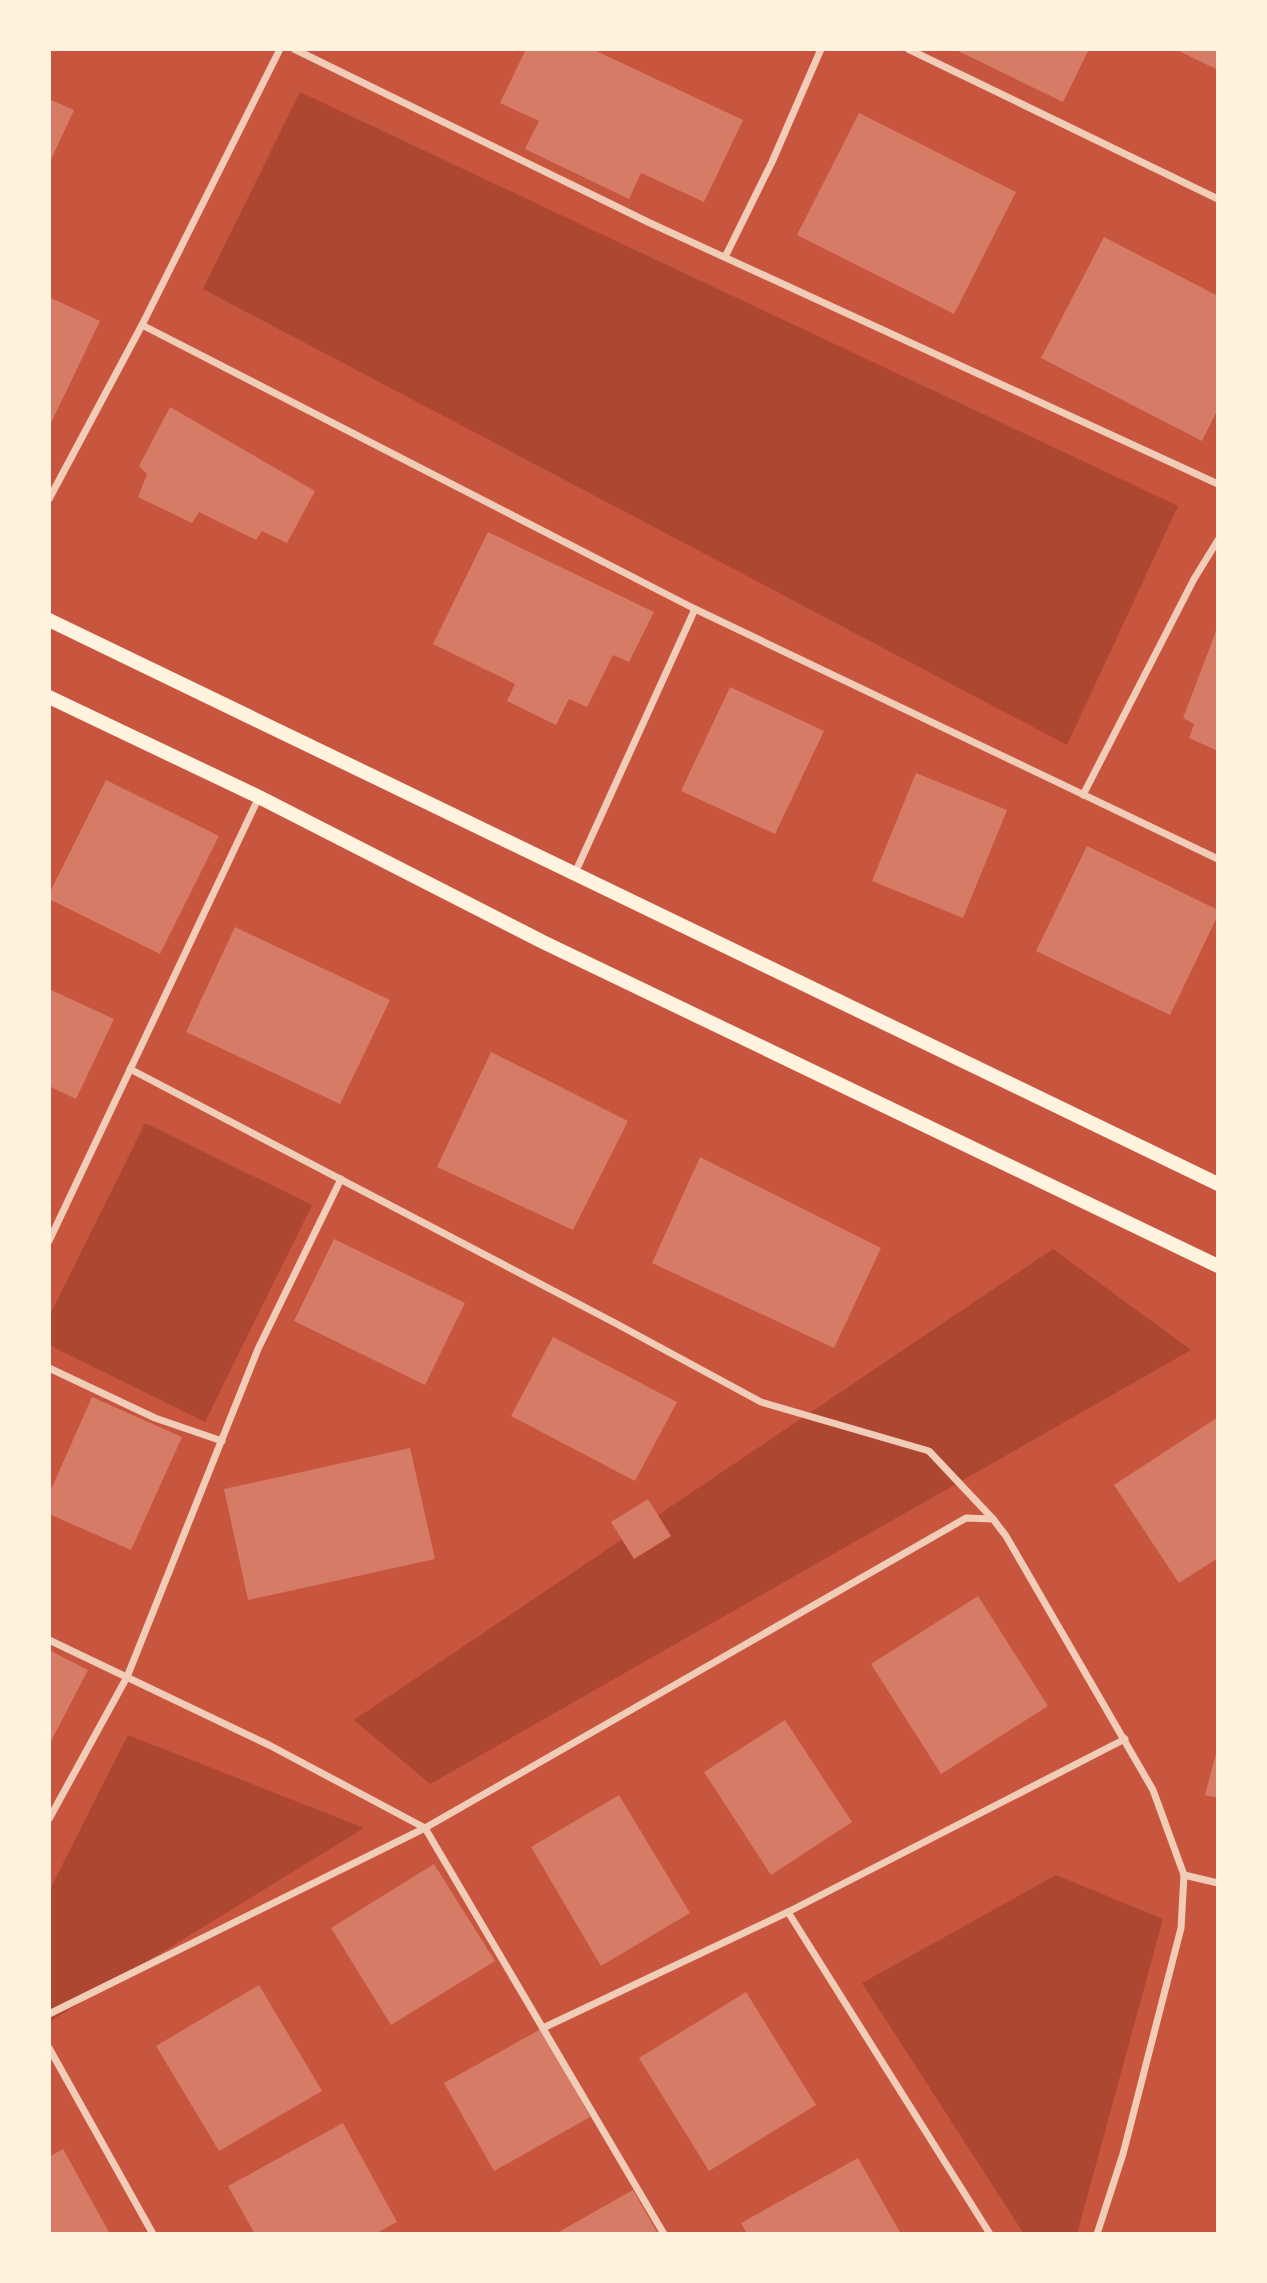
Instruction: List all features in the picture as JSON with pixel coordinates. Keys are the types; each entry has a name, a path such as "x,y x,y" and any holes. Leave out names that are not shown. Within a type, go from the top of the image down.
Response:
{"main road":[{"path":"49,620 1218,1184"},
{"path":"49,697 258,797 543,942 1218,1266"}],"street":[{"path":"49,499 142,325 280,49"},
{"path":"294,49 650,223 1218,484"},
{"path":"725,257 772,162 821,49"},
{"path":"908,49 1218,200"},
{"path":"142,325 695,609 1218,859"},
{"path":"1083,795 1194,579 1218,540"},
{"path":"574,875 695,609"},
{"path":"49,1241 258,797"},
{"path":"130,1069 761,1402 929,1451 993,1519 1006,1536 1153,1790 1184,1875 1181,1928 1122,2154 1097,2234"},
{"path":"49,1819 127,1677 258,1349 341,1180"},
{"path":"49,1368 155,1418 222,1441"},
{"path":"49,2014 425,1828 966,1518 993,1519"},
{"path":"49,1640 269,1745 425,1828 664,2234"},
{"path":"543,2028 788,1912 1125,1739"},
{"path":"1184,1875 1218,1883"},
{"path":"788,1912 990,2234"},
{"path":"49,2048 153,2234"}],"shaded area":[{"path":"300,92 1178,506 1067,745 203,289"},
{"path":"145,1123 312,1205 205,1422 49,1345 49,1317"},
{"path":"1053,1249 1191,1350 430,1784 354,1720"},
{"path":"128,1735 364,1828 49,2022 49,1891"},
{"path":"1056,1875 1163,1919 1077,2234 1024,2234 862,1983"}],"building":[{"path":"526,49 592,49 743,120 704,202 641,173 629,199 525,149 539,121 500,103"},
{"path":"954,49 1089,49 1063,102"},
{"path":"1182,49 1218,49 1218,70 1181,52"},
{"path":"49,99 74,110 49,164"},
{"path":"859,113 1016,192 954,314 797,235"},
{"path":"1104,237 1218,296 1218,409 1202,441 1041,358"},
{"path":"49,297 100,321 49,427"},
{"path":"170,407 315,491 287,543 262,531 256,540 199,512 192,523 138,497 147,474 139,466"},
{"path":"488,532 654,612 629,662 613,655 587,707 569,699 556,725 507,701 515,684 433,644"},
{"path":"1218,626 1218,751 1189,738 1194,724 1183,718"},
{"path":"730,687 824,731 775,834 681,791"},
{"path":"916,773 1007,810 963,918 872,881"},
{"path":"106,780 219,836 160,954 49,899 49,894"},
{"path":"1087,846 1218,910 1170,1015 1036,951"},
{"path":"235,927 390,1000 340,1104 186,1032"},
{"path":"49,989 114,1019 76,1099 49,1086"},
{"path":"491,1052 628,1121 573,1230 437,1167"},
{"path":"700,1157 881,1248 834,1348 652,1263"},
{"path":"334,1239 465,1303 425,1385 294,1321"},
{"path":"553,1337 677,1402 635,1481 511,1416"},
{"path":"92,1397 182,1437 131,1550 49,1514 49,1494"},
{"path":"1218,1417 1218,1558 1179,1583 1114,1485"},
{"path":"410,1448 435,1559 248,1600 224,1489"},
{"path":"648,1499 671,1536 634,1559 611,1522"},
{"path":"978,1596 1048,1706 941,1774 871,1664"},
{"path":"49,1650 88,1670 49,1745"},
{"path":"785,1720 852,1822 771,1875 704,1772"},
{"path":"1218,1750 1218,1798 1205,1795"},
{"path":"619,1795 690,1913 601,1966 531,1847"},
{"path":"434,1864 495,1961 391,2025 331,1928"},
{"path":"259,1985 322,2091 219,2151 156,2046"},
{"path":"746,1992 816,2105 709,2171 639,2058"},
{"path":"541,2029 590,2117 494,2171 444,2083"},
{"path":"343,2123 397,2222 375,2234 255,2234 228,2186"},
{"path":"63,2149 110,2234 49,2234 49,2157"},
{"path":"858,2158 901,2234 747,2234 741,2223"},
{"path":"633,2190 658,2234 555,2234"}]}
